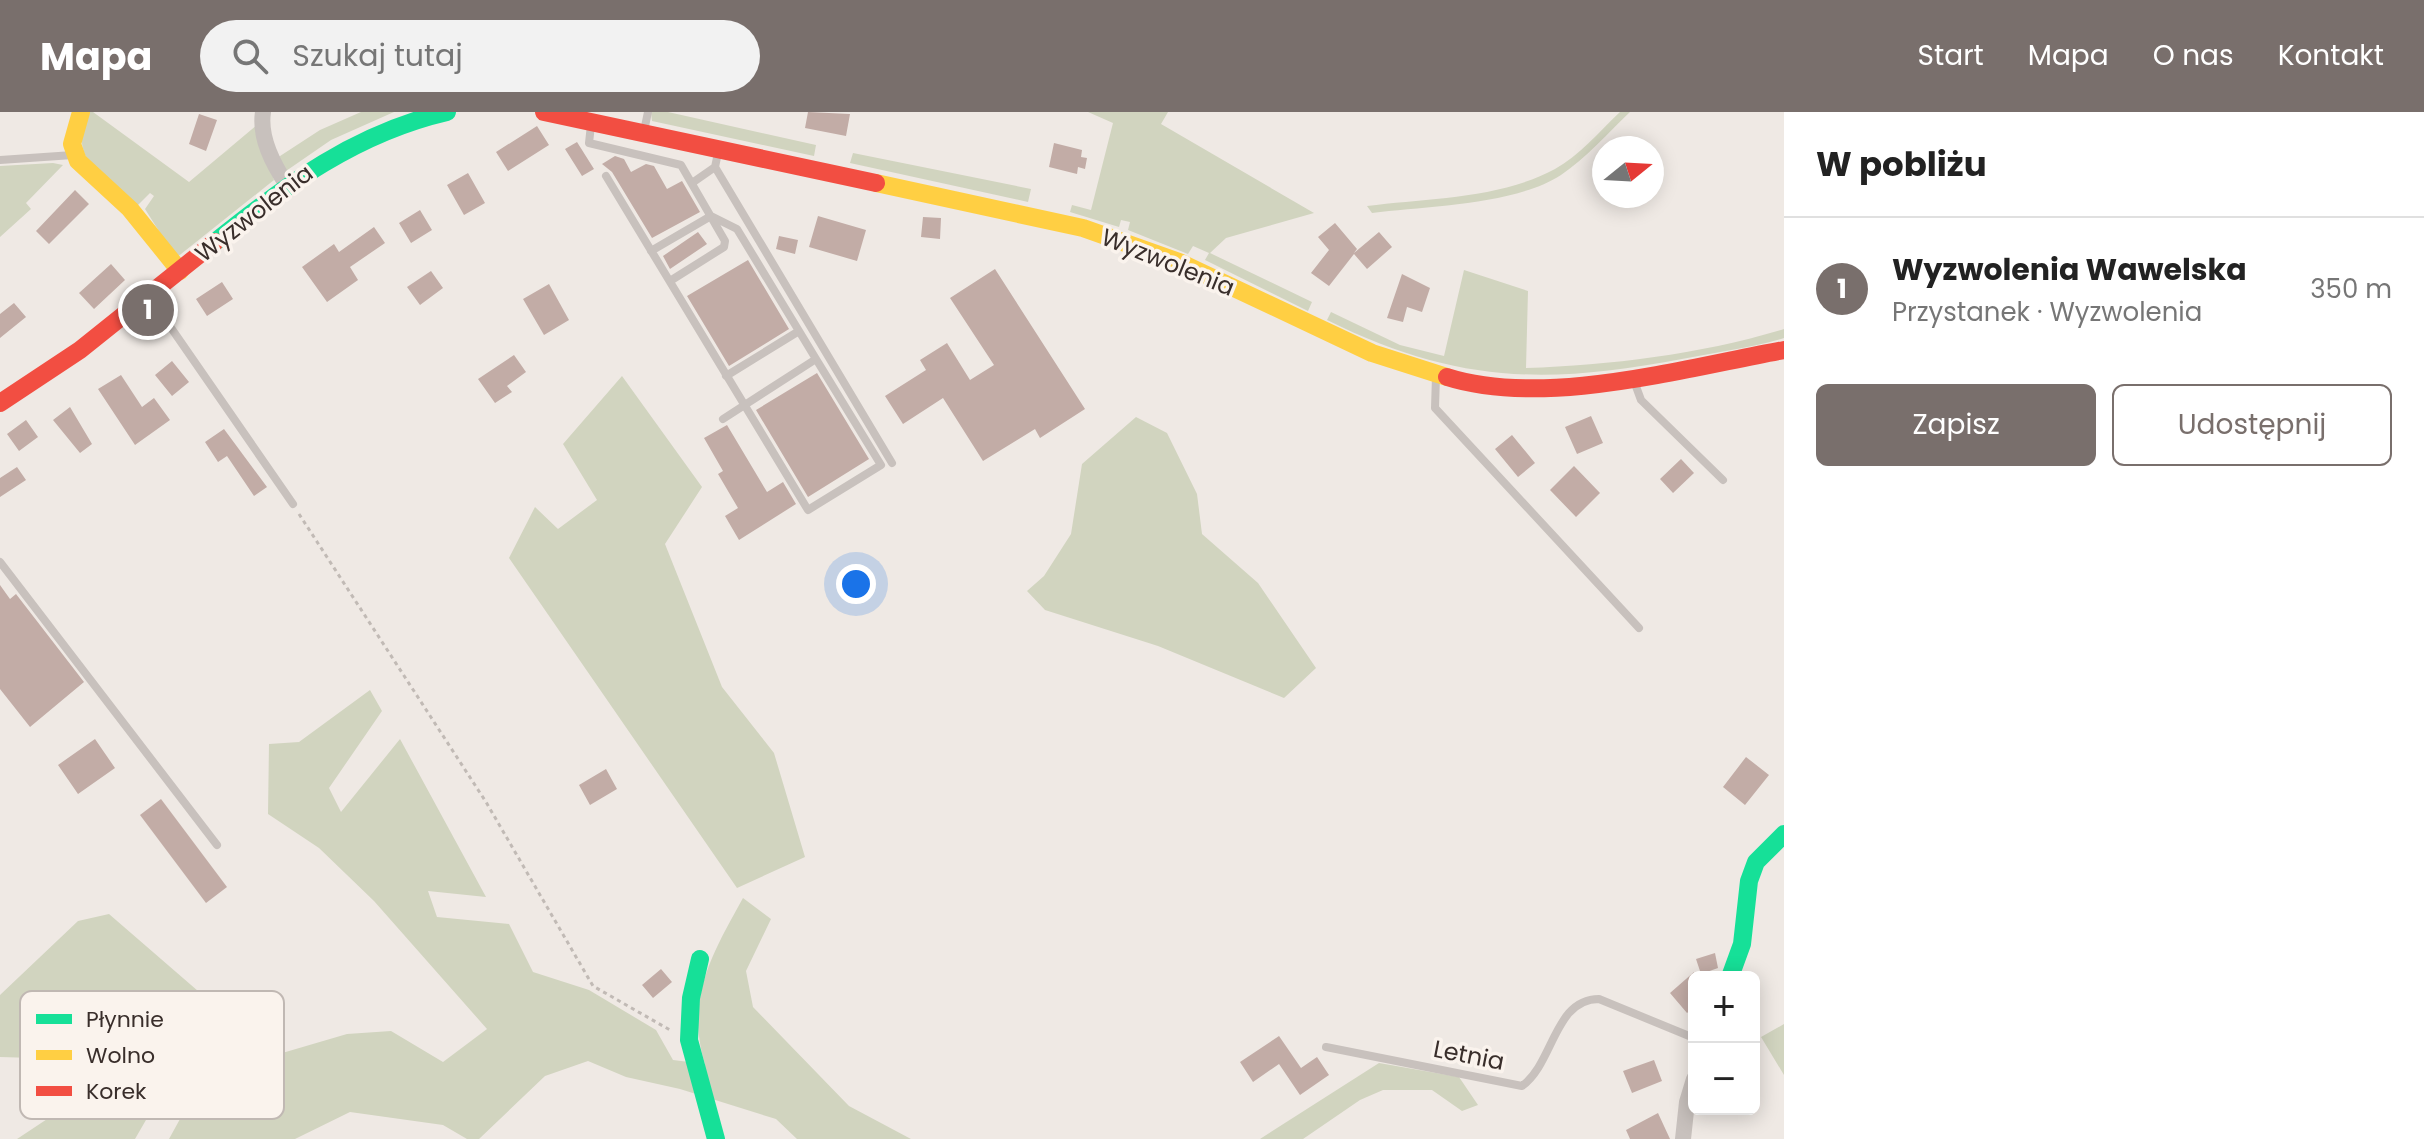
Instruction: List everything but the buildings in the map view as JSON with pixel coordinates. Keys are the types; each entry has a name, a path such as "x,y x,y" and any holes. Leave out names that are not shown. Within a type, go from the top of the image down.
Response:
{"street":[{"path":"263,112 263,131 268,150 287,185"},
{"name":"Wyzwolenia","path":"0,403 75,353 287,185 367,136 447,112"},
{"name":"Wyzwolenia","path":"544,112 1031,215 1109,236 1192,268 1372,353 1436,375 1526,388 1573,387 1634,380 1784,350"},
{"path":"76,114 72,144 74,155 130,209 180,271"},
{"path":"1732,971 1742,944 1749,881 1756,862 1784,834"},
{"path":"700,959 691,998 689,1040 716,1139"},
{"path":"1683,1139 1688,1099"}],"lane":[{"path":"643,132 648,112"},
{"path":"592,121 589,143 676,161 725,241 724,247 670,281"},
{"path":"719,148 715,167 892,463"},
{"path":"0,160 74,155"},
{"path":"692,183 715,167"},
{"path":"606,176 808,510 881,465 737,229 711,216"},
{"path":"651,251 711,216"},
{"path":"148,296 293,504"},
{"path":"726,376 799,331"},
{"path":"723,419 816,359"},
{"path":"1436,375 1435,408 1639,628"},
{"path":"1634,380 1641,400 1723,480"},
{"path":"0,562 217,845"},
{"name":"Letnia","path":"1326,1047 1522,1086 1535,1077 1571,1007 1583,999 1599,999 1688,1036"}],"path":[{"path":"293,504 486,802 593,986 689,1040"}],"green space":[{"path":"85,112 93,112 189,182 257,125 274,180 176,258 145,209 154,196 150,193 134,209 92,168 82,144"},
{"path":"361,112 394,112 331,140 286,171 277,158 320,130"},
{"path":"651,112 668,112 816,145 814,156 652,121"},
{"path":"1088,112 1168,112 1161,124 1314,213 1226,238 1210,253 1312,302 1308,311 1205,260 1209,253 1193,246 1188,254 1128,230 1130,222 1121,220 1119,227 1070,212 1072,205 1091,210 1113,123"},
{"path":"1620,112 1630,112 1605,136 1596,136"},
{"path":"1592,140 1592,149 1561,175 1520,193 1444,206 1372,213 1367,206 1463,196 1511,186 1555,169"},
{"path":"853,153 1031,189 1028,202 850,163"},
{"path":"63,165 26,203 31,209 0,237 0,166"},
{"path":"1464,270 1528,291 1526,368 1656,357 1784,329 1784,338 1633,367 1543,375 1459,367 1373,341 1327,320 1331,312 1400,345 1444,356"},
{"path":"622,376 702,487 665,544 722,687 774,753 805,857 737,888 509,558 535,507 558,529 597,500 563,444"},
{"path":"1136,417 1167,433 1197,494 1202,534 1258,583 1316,668 1284,698 1158,646 1045,610 1027,591 1044,576 1071,534 1082,464"},
{"path":"370,690 382,711 329,788 341,812 400,739 486,897 428,891 437,917 509,924 533,972 589,990 656,1030 673,1060 705,1064 698,1019 700,998 712,958 743,898 771,919 746,971 753,1007 849,1106 911,1139 797,1139 776,1119 680,1089 626,1077 588,1061 545,1076 479,1139 467,1139 443,1125 350,1112 295,1139 169,1139 180,1119 284,1119 284,1052 347,1034 391,1031 443,1062 487,1029 374,901 319,848 268,814 269,744 299,742"},
{"path":"109,914 198,991 20,991 20,1058 0,1057 0,995 78,921"},
{"path":"1784,1024 1784,1075 1761,1037"},
{"path":"1379,1063 1459,1077 1478,1105 1462,1111 1432,1090 1383,1090 1360,1100 1303,1139 1260,1139"},
{"path":"47,1119 147,1119 135,1139 17,1139"}],"traffic: fast":[{"path":"215,242 324,163 382,133 447,112"},
{"path":"1732,971 1742,944 1749,881 1756,862 1784,834"},
{"path":"700,959 691,998 689,1040 716,1139"}],"traffic: slow":[{"path":"81,112 72,144 78,161 130,209 180,271"},
{"path":"876,183 1083,228 1179,262 1372,353 1447,377"}],"traffic: jam":[{"path":"544,112 876,183"},
{"path":"0,403 80,350 215,242"},
{"path":"1447,377 1485,385 1570,387 1659,375 1784,350"}],"place":[{"name":"Wyzwolenia Wawelska","path":"148,310"}]}
